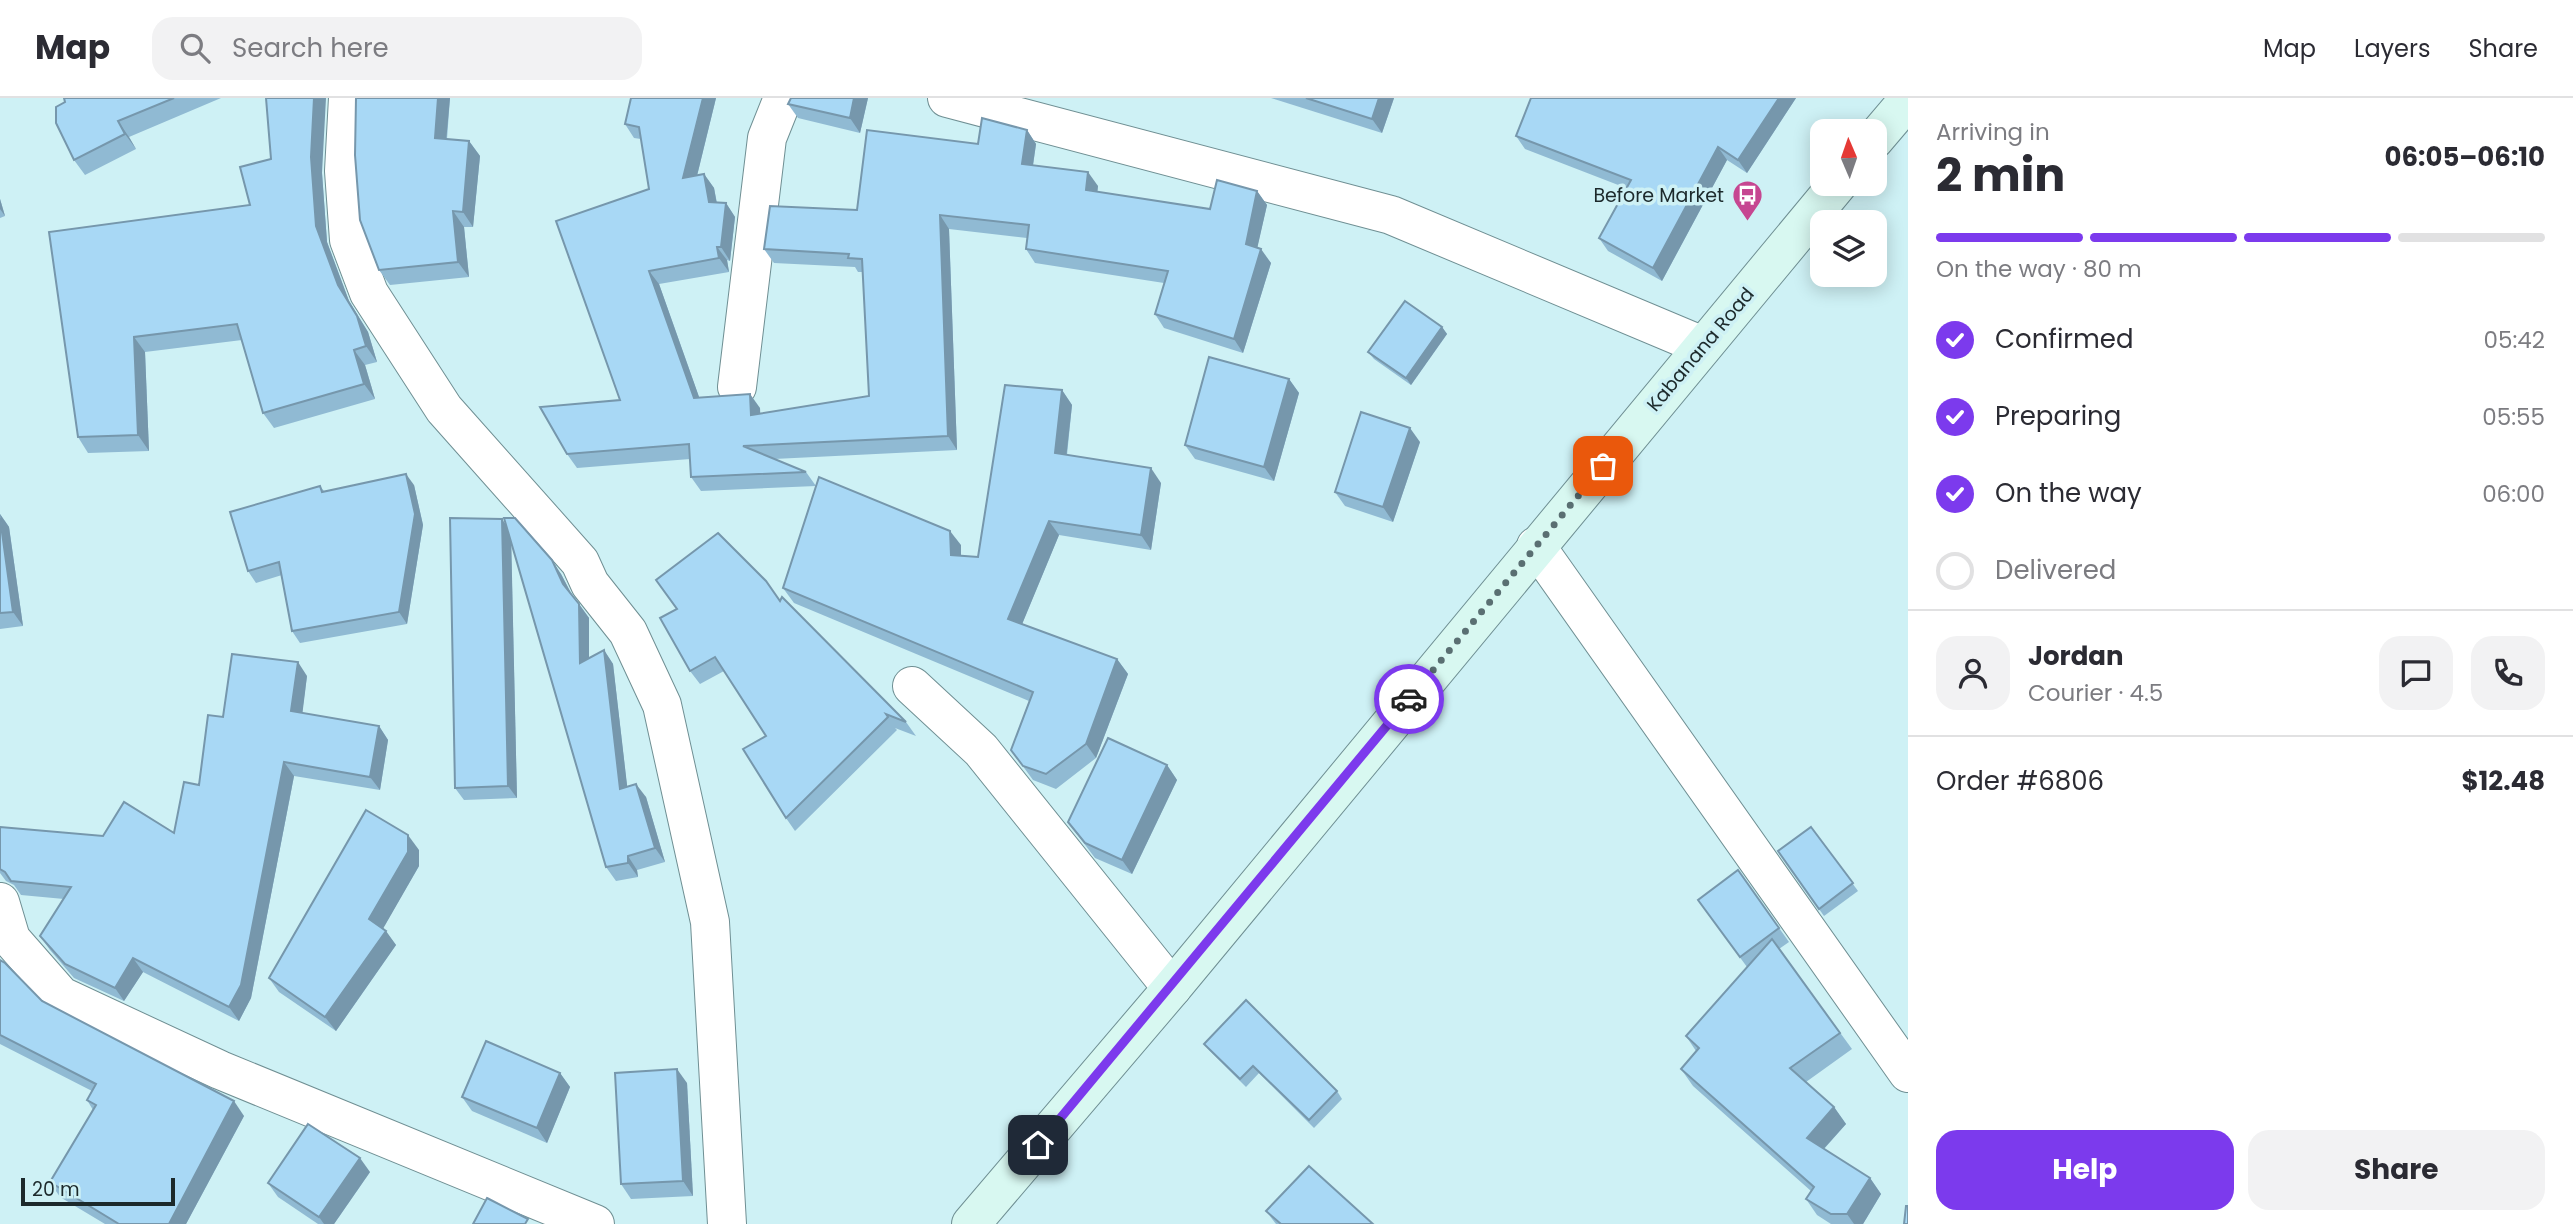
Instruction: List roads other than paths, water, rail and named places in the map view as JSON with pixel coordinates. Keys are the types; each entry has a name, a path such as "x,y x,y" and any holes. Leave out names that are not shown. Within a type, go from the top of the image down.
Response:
{"street":[{"path":"348,98 345,171 349,240 369,293 444,409 580,562 590,584 628,632 662,705 710,922 727,1224"},
{"path":"737,387 767,138 783,98"},
{"path":"947,98 1391,215 1703,346"},
{"name":"Kabanana Road","path":"971,1224 1172,988 1828,196"},
{"path":"1536,546 1908,1073"},
{"path":"912,685 981,750 1172,988"},
{"path":"0,902 10,939 61,996 220,1070 594,1224"}],"place":[{"name":"Before Market","path":"1747,222"}]}
